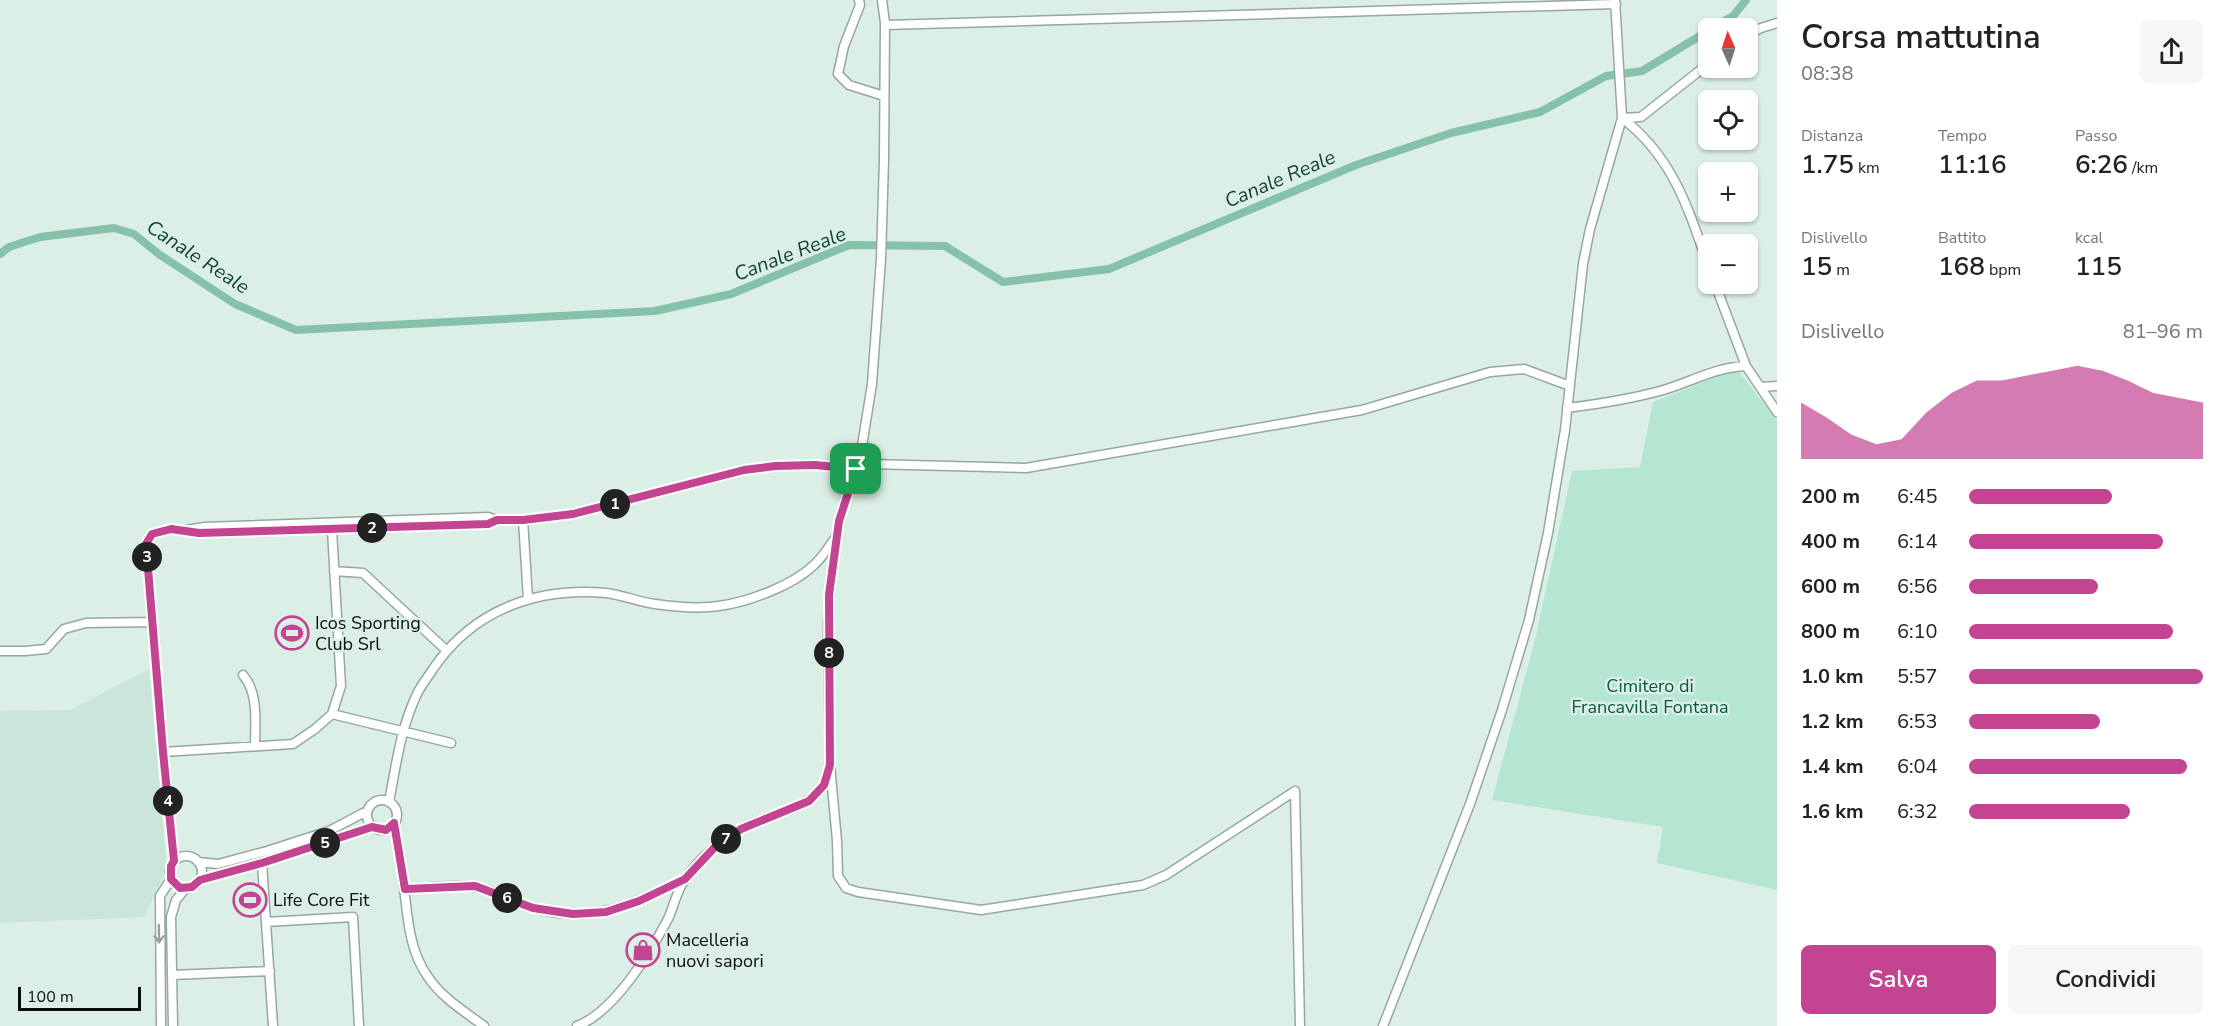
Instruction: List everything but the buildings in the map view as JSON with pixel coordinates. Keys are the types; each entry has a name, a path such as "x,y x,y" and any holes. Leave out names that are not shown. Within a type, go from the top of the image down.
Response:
{"street":[{"path":"860,0 844,46 838,74 849,85 884,96"},
{"path":"882,0 885,25 881,259 872,384 862,446 839,521 829,595 830,765 838,876 846,888 858,892 974,910 1143,885 1166,875 1294,791 1300,1026"},
{"path":"885,25 1616,2 1622,118 1590,229 1585,255 1570,386 1548,533 1528,620 1502,710 1470,804 1383,1026"},
{"path":"1758,30 1777,23"},
{"path":"1622,118 1641,117 1698,72"},
{"path":"1622,118 1641,132 1669,170 1691,213 1698,234"},
{"path":"1719,294 1746,366 1777,412"},
{"path":"1567,408 1612,402 1662,390 1701,375 1734,366 1746,366"},
{"path":"187,530 204,527 453,518 488,517 497,520 523,520 573,514 744,470 775,466 815,465 856,469 870,464 1026,468 1362,410 1490,372 1524,369 1570,386"},
{"path":"1760,387 1777,386"},
{"path":"174,861 146,544 152,534 171,529 199,533 332,530 488,524 497,520"},
{"path":"523,520 528,599"},
{"path":"163,752 294,744 332,714 341,686 332,530"},
{"path":"389,802 403,731 418,691 446,650 475,624 528,599 574,592 609,594 653,604 685,607 719,606 751,598 788,584 814,565 837,536"},
{"path":"334,571 363,573 446,650"},
{"path":"0,651 46,649 63,629 86,623 152,622"},
{"path":"243,675 249,682 254,697 255,746"},
{"path":"332,714 451,743"},
{"path":"578,1026 590,1021 600,1012 645,960 668,918 685,879 714,848 741,829 809,801 824,785 830,765"},
{"path":"161,1026 160,896 171,879 171,866 174,861 184,856 198,862 218,864 267,851 329,831 367,811 373,802 378,800 389,802 397,813 394,823 405,889 408,932 416,955 428,977 444,996 484,1026"},
{"path":"367,811 367,819 372,827"},
{"path":"171,879 176,885 192,887 200,880 262,863 372,827 386,830 394,823"},
{"path":"198,862 201,869 200,880"},
{"path":"262,863 273,1026"},
{"path":"405,889 475,886 533,908 573,914 606,912 639,901 685,879"},
{"path":"173,1026 171,917 176,900 186,888"},
{"path":"266,922 353,917 359,1026"},
{"path":"172,975 270,971"},
{"path":"598,1026 600,1012"}],"shaded area":[{"path":"149,669 167,869 144,917 0,923 0,711 70,710"}],"green space":[{"name":"Cimitero di Francavilla Fontana","path":"1734,370 1740,373 1777,420 1777,890 1657,863 1663,827 1492,800 1535,640 1572,471 1640,467 1653,402"}],"waterway":[{"name":"Canale Reale","path":"1730,18 1746,0"},
{"name":"Canale Reale","path":"0,254 9,247 40,237 114,228 134,234 160,255 235,304 296,330 655,311 731,294 849,245 945,246 1003,282 1109,269 1356,165 1451,133 1540,112 1606,76 1642,71 1698,37"}],"place":[{"name":"Icos Sporting Club Srl","path":"292,633"},
{"name":"Life Core Fit","path":"250,900"},
{"name":"Macelleria nuovi sapori","path":"643,950"}],"route":[{"path":"815,465 856,469 839,521 829,595 831,733 830,765 824,785 809,801 741,829 714,848 685,879 639,901 606,912 573,914 533,908 475,886 405,889 394,823 386,830 377,830 372,827 262,863 200,880 192,887 180,888 171,879 171,866 174,861 146,544 152,534 171,529 199,533 488,524 497,520 523,520 573,514 744,470 775,466 815,465"}]}
